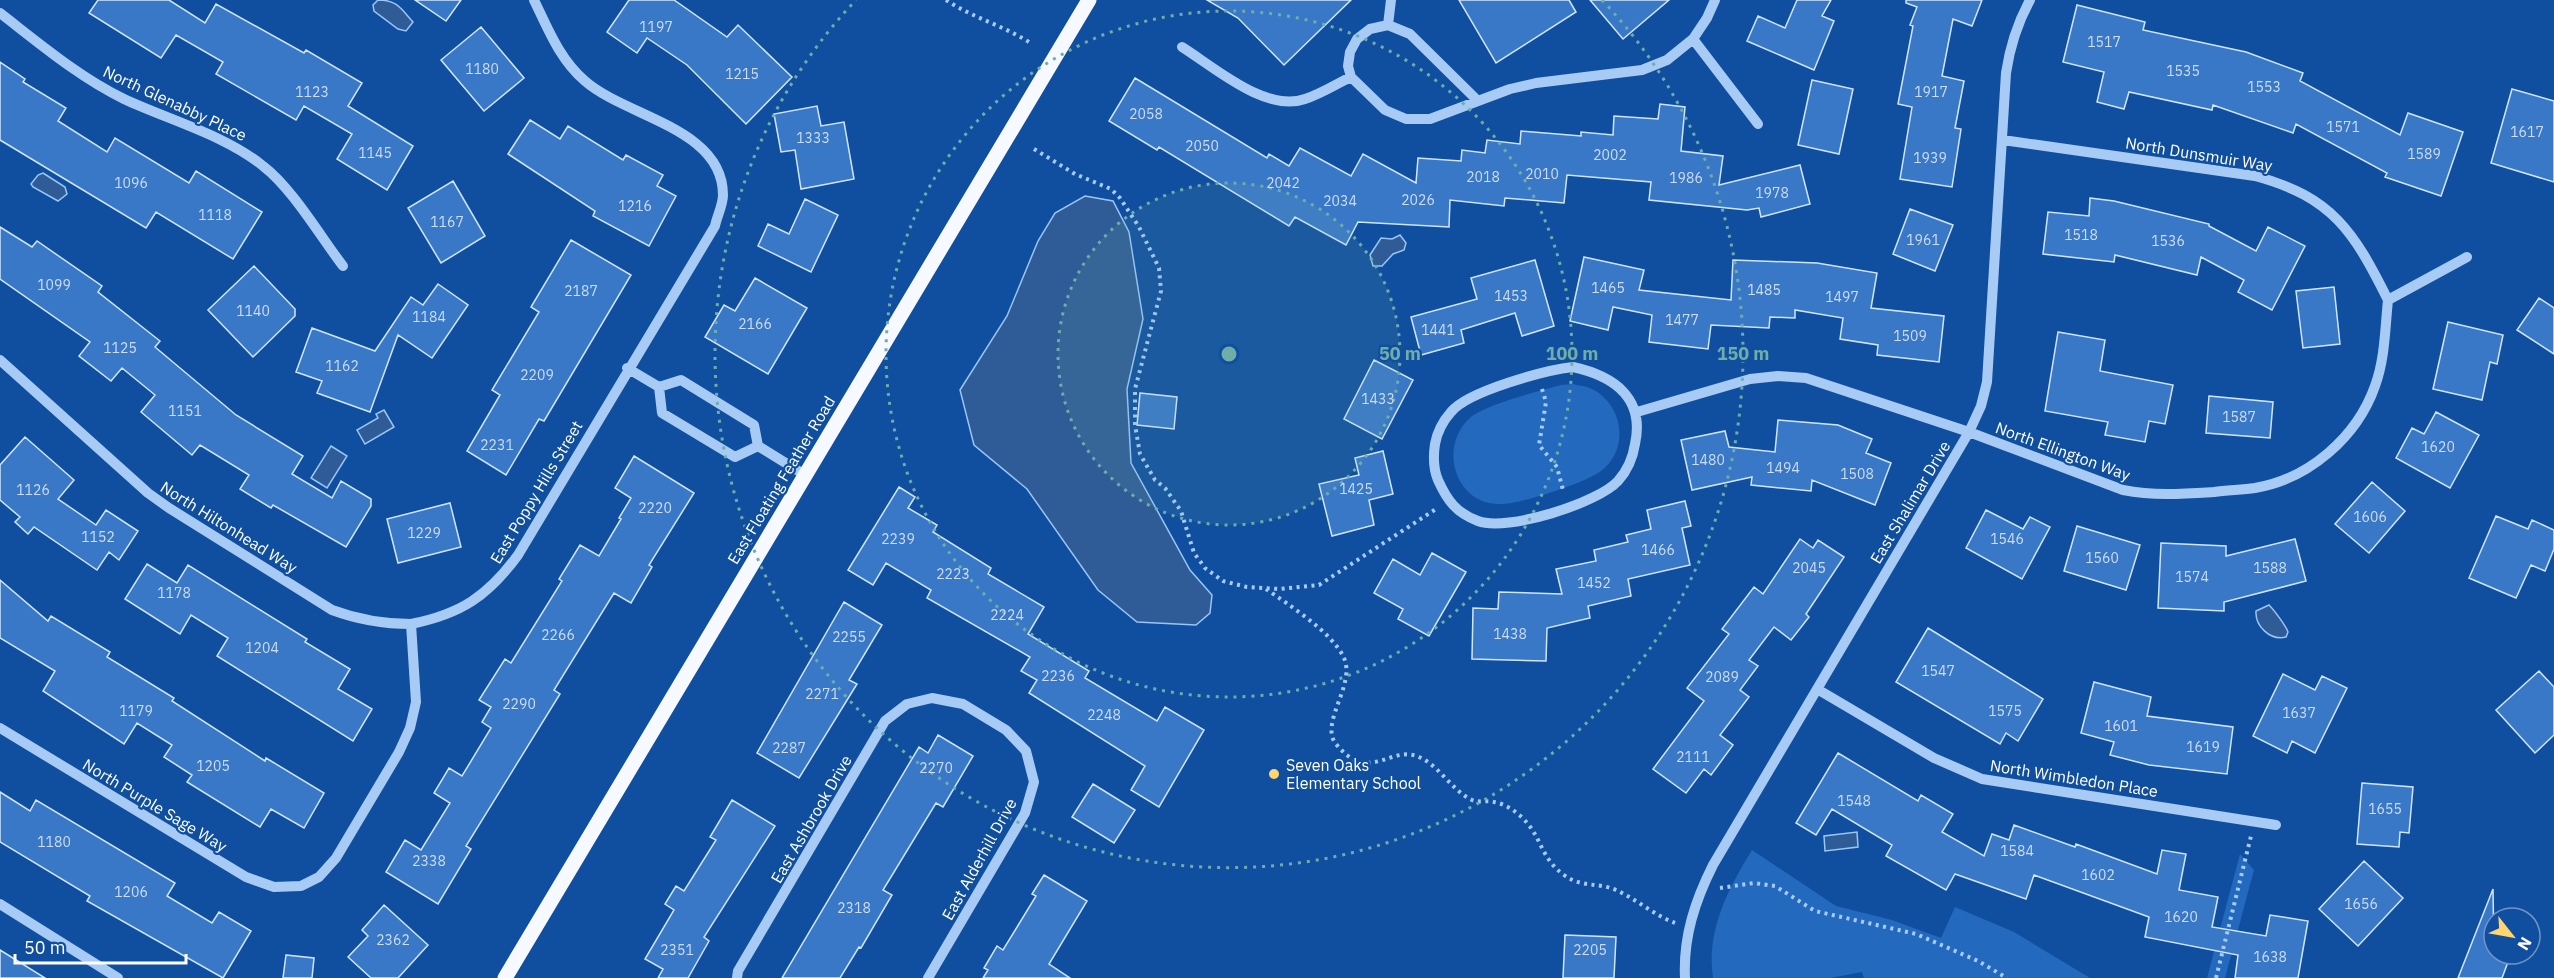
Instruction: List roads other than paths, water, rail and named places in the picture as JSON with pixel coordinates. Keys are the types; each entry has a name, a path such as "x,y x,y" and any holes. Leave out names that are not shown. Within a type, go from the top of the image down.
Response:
{"main road":[{"name":"East Floating Feather Road","path":"504,978 1089,0"}],"street":[{"name":"East Poppy Hills Street","path":"411,624 437,619 461,609 483,594 502,576 518,555 627,368 715,226 723,196 720,175 710,155 689,137 616,102 584,81 558,50 534,0"},
{"path":"1388,25 1391,0"},
{"path":"1479,101 1410,34 1388,25 1370,29 1357,39 1350,52 1348,66 1351,77 1385,111 1406,119 1430,119 1479,101 1510,89 1536,83 1642,70 1667,60 1694,39 1715,0"},
{"name":"East Shalimar Drive","path":"1685,978 1689,927 1701,889 1969,432 1981,406 1987,382 2010,47 2018,22 2030,0"},
{"name":"North Glenabby Place","path":"0,14 100,87 244,152 266,167 284,187 343,266"},
{"path":"1694,39 1758,124"},
{"path":"1182,47 1260,96 1281,102 1304,100 1351,77"},
{"name":"North Dunsmuir Way","path":"2003,140 2255,176 2282,183 2307,195 2329,211 2349,231 2364,253 2388,300"},
{"path":"2388,300 2467,257"},
{"name":"North Ellington Way","path":"1636,412 1750,379 1778,376 1806,378 1969,432 2123,490 2149,495 2176,495 2256,488 2283,480 2308,468 2331,452 2349,432 2364,410 2375,386 2382,360 2388,300"},
{"name":"North Hiltonhead Way","path":"0,360 148,493 169,508 332,610 357,620 385,624 411,624"},
{"path":"1573,367 1595,372 1623,390 1636,412 1638,434 1633,456 1619,480 1599,496 1527,520 1507,524 1480,522 1460,512 1447,499 1436,476 1433,458 1437,435 1451,411 1473,396 1553,369 1573,367"},
{"path":"627,368 659,387 681,380 754,425 758,446 805,475"},
{"path":"659,387 662,413 735,457 758,446"},
{"name":"North Purple Sage Way","path":"0,728 246,877 274,887 301,886 319,877 336,858 399,752 410,728 416,702 411,624"},
{"name":"North Wimbledon Place","path":"1817,689 1934,758 1982,779 2276,825"},
{"name":"East Ashbrook Drive","path":"737,978 738,971 885,721 907,704 932,698"},
{"name":"East Alderhill Drive","path":"928,978 1025,813 1034,782 1026,751 1006,730 963,704 932,698"},
{"path":"0,904 118,978"}],"place":[{"name":"Seven Oaks Elementary School","path":"1274,774"}]}
